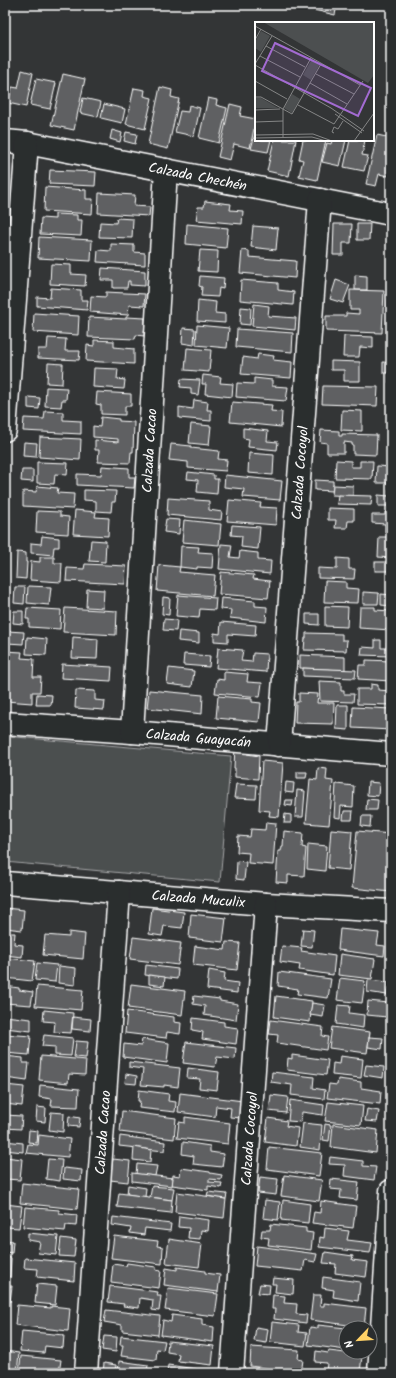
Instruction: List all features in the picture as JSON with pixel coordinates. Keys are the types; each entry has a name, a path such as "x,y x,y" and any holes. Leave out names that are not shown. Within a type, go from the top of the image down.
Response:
{"street":[{"name":"Calzada Chechén","path":"5,141 27,143 391,214"},
{"path":"5,430 27,143"},
{"name":"Calzada Cacao","path":"132,732 166,170"},
{"name":"Calzada Cocoyol","path":"278,744 320,200"},
{"name":"Calzada Guayacán","path":"5,723 391,754"},
{"name":"Calzada Muculix","path":"5,883 266,904 391,911"},
{"name":"Calzada Cacao","path":"86,1373 119,892"},
{"name":"Calzada Cocoyol","path":"232,1373 266,904"},
{"path":"378,1373 391,1191"}],"shaded area":[{"path":"5,736 231,756 220,882 5,862"}],"building":[{"path":"310,5 337,5 335,15 310,9"},
{"path":"22,70 33,73 26,107 8,103 12,87 18,88"},
{"path":"63,74 85,79 74,130 51,125"},
{"path":"5,79 9,80 5,103"},
{"path":"36,79 56,83 50,109 30,105"},
{"path":"160,87 172,90 171,97 179,99 168,149 148,144"},
{"path":"134,88 145,90 144,96 152,98 145,129 126,124"},
{"path":"83,98 101,102 98,117 80,113"},
{"path":"208,98 217,100 216,105 227,108 219,143 199,138"},
{"path":"104,104 125,109 122,123 101,118"},
{"path":"230,104 242,107 240,116 255,119 250,148 234,144 230,160 218,157"},
{"path":"189,105 200,108 194,136 175,132 180,111 188,112"},
{"path":"112,130 122,133 120,142 110,139"},
{"path":"126,132 137,134 135,144 124,141"},
{"path":"255,134 255,141 271,141 268,152 251,149"},
{"path":"377,135 391,138 391,161 388,176 379,174 376,186 366,184"},
{"path":"274,141 296,141 289,176 267,171"},
{"path":"303,141 326,141 317,180 299,176 303,160 299,159"},
{"path":"332,141 346,141 340,166 322,162 327,143 331,144"},
{"path":"350,141 365,141 362,155 368,156 364,171 344,167"},
{"path":"50,170 96,172 95,186 49,184"},
{"path":"45,187 86,190 86,199 93,199 92,214 44,211"},
{"path":"99,193 135,195 134,206 150,207 149,216 98,213"},
{"path":"205,201 231,204 230,210 243,211 242,224 196,220 198,207 204,207"},
{"path":"55,214 77,215 77,220 82,220 81,236 40,234 41,218 55,219"},
{"path":"117,218 133,219 132,238 99,237 100,222 116,223"},
{"path":"187,224 228,228 226,248 186,244"},
{"path":"334,224 352,224 351,243 343,243 343,255 333,255"},
{"path":"357,224 370,224 369,240 357,240"},
{"path":"253,226 278,228 276,250 251,247"},
{"path":"39,237 92,240 91,261 38,258"},
{"path":"111,244 134,245 134,252 145,253 145,265 97,262 98,250 111,251"},
{"path":"200,250 218,251 217,272 198,271"},
{"path":"242,250 249,251 249,257 296,261 295,278 240,273"},
{"path":"51,264 71,265 71,274 86,275 85,286 50,284"},
{"path":"102,268 145,271 145,286 130,285 130,281 128,281 127,288 113,288 113,280 101,280"},
{"path":"355,275 367,276 367,290 355,290"},
{"path":"200,276 224,278 223,289 219,288 218,297 201,296 202,287 199,286"},
{"path":"241,280 278,283 278,290 294,292 293,305 240,300"},
{"path":"336,280 350,285 343,303 330,299"},
{"path":"51,288 81,290 81,300 88,300 87,310 37,306 37,297 50,298"},
{"path":"350,290 384,291 382,333 326,331 326,316 346,316 346,313 359,314 359,310 350,310"},
{"path":"106,292 145,294 144,306 129,305 128,315 90,312 91,296 106,297"},
{"path":"388,299 391,299 391,311 387,311"},
{"path":"198,300 216,302 215,313 225,314 225,323 197,321"},
{"path":"254,304 269,306 268,316 296,318 295,330 252,326"},
{"path":"241,307 251,308 250,325 240,324"},
{"path":"34,313 79,316 78,335 33,332"},
{"path":"89,317 126,319 126,317 145,318 144,336 136,335 135,339 88,337"},
{"path":"197,325 229,328 227,348 196,345"},
{"path":"183,328 195,329 194,345 182,343"},
{"path":"237,329 293,333 292,352 236,347"},
{"path":"344,336 373,337 373,348 360,347 359,357 343,357"},
{"path":"48,338 66,339 65,351 80,351 79,360 38,358 38,349 47,349"},
{"path":"94,340 114,341 114,347 134,349 134,364 86,361 87,345 94,346"},
{"path":"187,348 211,350 209,372 185,370"},
{"path":"258,354 274,356 273,360 292,362 291,378 241,374 243,357 257,359"},
{"path":"331,361 360,362 360,381 344,381 344,370 331,370"},
{"path":"383,362 391,363 391,383 389,383 389,373 383,373"},
{"path":"48,363 63,364 62,384 47,383"},
{"path":"94,368 118,369 117,379 125,380 124,389 93,387"},
{"path":"203,375 221,377 220,383 233,384 232,397 205,394 206,384 202,384"},
{"path":"254,378 272,380 272,386 288,387 286,401 236,397 237,383 254,384"},
{"path":"181,379 200,380 198,395 191,394 191,388 180,387"},
{"path":"323,386 378,387 377,406 322,404"},
{"path":"46,387 67,388 66,400 62,400 61,407 45,406"},
{"path":"97,392 131,394 131,406 125,406 125,415 101,414 101,405 96,404"},
{"path":"28,397 40,398 39,409 28,408"},
{"path":"194,400 208,402 207,410 211,410 211,421 179,418 179,407 193,409"},
{"path":"232,402 272,405 271,411 282,412 281,427 230,422"},
{"path":"342,410 362,411 362,431 341,430"},
{"path":"45,411 63,412 63,420 81,421 81,434 23,431 24,418 44,419"},
{"path":"101,417 119,419 119,421 134,422 133,452 131,452 130,463 98,462 99,450 95,450 95,440 118,442 118,439 93,437 93,426 100,427"},
{"path":"191,424 211,426 209,445 189,443"},
{"path":"243,428 268,431 267,441 278,442 277,450 248,447 249,439 243,438"},
{"path":"321,430 339,431 339,436 342,436 342,434 377,435 376,455 353,454 352,443 344,442 344,453 327,453 327,443 320,442"},
{"path":"40,437 81,439 80,460 39,457"},
{"path":"24,442 37,443 36,457 23,456"},
{"path":"171,444 219,451 218,459 227,460 226,471 188,468 188,462 169,460"},
{"path":"249,453 274,455 273,475 248,473"},
{"path":"336,460 351,461 351,467 360,467 360,461 373,461 372,479 335,478"},
{"path":"37,462 68,463 67,475 55,474 54,484 37,483"},
{"path":"102,466 129,468 129,477 135,477 134,488 77,485 77,474 101,475"},
{"path":"377,466 391,467 391,483 376,483"},
{"path":"22,470 33,470 33,482 21,481"},
{"path":"188,472 214,475 214,479 218,479 217,494 197,492 198,480 187,479"},
{"path":"225,475 282,481 280,500 243,497 244,489 224,487"},
{"path":"315,480 333,481 333,491 315,490"},
{"path":"333,485 353,486 353,496 332,495"},
{"path":"37,486 58,488 57,493 74,494 73,509 23,506 23,491 36,492"},
{"path":"389,489 391,489 391,506 378,506 378,495 389,496"},
{"path":"84,490 116,491 115,502 112,502 111,512 96,511 96,501 84,500"},
{"path":"338,495 372,496 371,505 337,504"},
{"path":"168,498 209,501 209,510 222,512 221,520 167,515"},
{"path":"229,500 261,503 260,507 277,508 276,525 227,521"},
{"path":"328,508 354,509 354,521 348,521 347,528 335,528 336,520 328,520"},
{"path":"75,510 96,512 95,517 109,518 108,536 73,534"},
{"path":"37,511 60,512 60,516 69,517 68,534 36,532"},
{"path":"385,512 391,512 391,533 385,533 385,524 372,523 372,515 385,515"},
{"path":"166,519 180,520 179,534 164,532"},
{"path":"184,520 221,524 219,545 182,542"},
{"path":"232,525 260,527 258,549 241,547 242,536 231,535"},
{"path":"42,536 59,538 59,547 54,547 53,555 31,553 31,543 41,544"},
{"path":"379,537 391,537 391,558 378,557"},
{"path":"91,540 106,541 105,562 89,561"},
{"path":"221,544 232,545 230,557 239,558 240,551 258,553 258,560 271,561 270,574 219,569"},
{"path":"181,546 199,547 198,552 213,553 212,568 197,567 197,569 180,567"},
{"path":"17,552 26,553 26,579 16,578"},
{"path":"40,557 54,557 54,563 62,563 61,582 30,580 31,561 40,562"},
{"path":"337,558 349,559 349,569 355,569 354,579 318,578 318,568 337,569"},
{"path":"375,562 388,562 388,571 375,571"},
{"path":"85,564 126,566 125,584 66,581 67,568 84,569"},
{"path":"159,565 180,567 179,572 215,575 213,596 157,591"},
{"path":"221,572 254,575 253,579 270,581 268,598 219,594"},
{"path":"325,581 346,582 346,588 359,589 358,603 324,602"},
{"path":"28,586 51,587 49,605 27,603"},
{"path":"15,587 25,587 24,604 14,603"},
{"path":"87,589 104,590 103,608 86,607"},
{"path":"363,592 379,593 378,604 363,604"},
{"path":"381,594 391,595 391,606 381,605"},
{"path":"178,595 216,598 215,610 200,609 199,618 176,616"},
{"path":"163,597 170,598 169,615 162,614"},
{"path":"221,598 255,601 255,606 267,607 266,622 230,618 231,610 220,609"},
{"path":"325,606 348,607 347,627 325,626"},
{"path":"360,607 375,607 375,610 391,611 391,630 359,628"},
{"path":"27,608 61,610 60,629 29,627 29,619 26,619"},
{"path":"65,608 117,611 116,635 63,632"},
{"path":"14,611 23,611 23,624 13,623"},
{"path":"306,614 319,614 319,625 306,624"},
{"path":"164,619 177,620 176,631 163,630"},
{"path":"221,622 256,625 255,636 228,634 228,642 214,641 214,633 220,634"},
{"path":"7,631 24,632 23,644 7,643"},
{"path":"179,631 199,633 199,643 178,641"},
{"path":"306,633 342,634 342,640 347,640 346,651 304,650"},
{"path":"27,637 47,639 46,655 26,654"},
{"path":"73,637 98,639 97,659 72,658"},
{"path":"375,640 381,640 381,648 387,648 387,642 391,642 391,656 361,655 362,647 375,648"},
{"path":"218,648 243,650 241,661 252,662 253,653 267,654 266,672 216,668"},
{"path":"5,651 22,652 21,658 34,659 33,677 41,677 40,692 32,692 32,703 5,701"},
{"path":"184,654 210,656 209,667 183,665"},
{"path":"300,655 345,657 345,670 300,668"},
{"path":"366,660 391,661 391,681 358,679 359,665 366,665"},
{"path":"62,664 112,667 111,681 61,678"},
{"path":"169,668 194,671 192,687 167,684"},
{"path":"303,668 356,670 355,678 303,676"},
{"path":"224,672 248,674 247,682 262,683 260,697 215,693 217,679 224,680"},
{"path":"319,681 341,682 341,691 344,691 344,694 354,694 353,702 320,701"},
{"path":"371,684 378,685 378,690 391,691 391,705 357,704 357,689 371,689"},
{"path":"76,690 95,691 95,700 105,701 104,710 75,708"},
{"path":"149,690 203,695 202,714 147,708"},
{"path":"299,693 318,694 317,703 334,703 333,724 295,723 296,702 299,702"},
{"path":"37,694 52,695 51,705 36,705"},
{"path":"218,696 252,699 252,702 261,703 259,722 216,718"},
{"path":"337,705 348,705 348,730 336,729"},
{"path":"353,707 391,709 391,730 352,728"},
{"path":"235,745 247,746 247,754 259,756 258,779 235,777"},
{"path":"262,761 283,763 279,817 269,816 270,811 259,810"},
{"path":"318,768 327,769 326,780 333,781 329,825 306,823 310,779 317,780"},
{"path":"297,772 307,772 306,778 297,778"},
{"path":"286,782 294,783 293,793 285,792"},
{"path":"368,782 379,783 378,796 367,795"},
{"path":"236,784 257,785 256,799 234,798"},
{"path":"336,784 354,786 353,807 341,806 340,818 334,817"},
{"path":"297,790 305,791 303,817 295,817"},
{"path":"367,799 378,800 377,810 366,810"},
{"path":"286,800 293,800 292,806 285,805"},
{"path":"344,811 353,811 352,820 343,820"},
{"path":"285,814 291,815 291,823 284,823"},
{"path":"362,816 371,816 370,827 361,826"},
{"path":"266,822 276,823 273,865 248,863 249,853 237,852 238,836 250,837 251,829 265,830"},
{"path":"331,829 352,831 349,870 328,868"},
{"path":"284,831 303,833 302,847 306,848 304,876 288,875 288,883 276,882 278,851 281,851 283,846"},
{"path":"357,831 391,834 391,892 352,888"},
{"path":"308,844 327,846 325,871 307,869"},
{"path":"237,861 246,862 244,880 236,879"},
{"path":"5,908 24,910 22,930 5,928"},
{"path":"152,908 184,912 182,928 164,926 162,936 149,934"},
{"path":"191,914 226,918 223,942 189,938"},
{"path":"303,929 314,930 312,947 301,946"},
{"path":"340,929 379,933 377,945 385,946 384,956 338,950"},
{"path":"69,932 85,934 83,959 43,955 45,935 69,937"},
{"path":"5,933 15,933 14,944 23,945 22,957 5,955"},
{"path":"133,937 181,943 178,965 130,959"},
{"path":"226,942 240,943 237,970 193,965 195,946 225,950"},
{"path":"282,946 302,948 301,951 335,956 333,975 299,970 300,965 280,962"},
{"path":"340,954 375,959 372,979 338,975"},
{"path":"5,958 35,961 32,981 5,978"},
{"path":"37,963 57,965 55,982 35,980"},
{"path":"146,965 178,969 177,979 145,975"},
{"path":"59,966 76,968 75,985 58,983"},
{"path":"209,970 225,973 224,981 238,983 237,993 207,989"},
{"path":"279,972 331,979 328,998 297,994 298,989 278,986"},
{"path":"149,975 165,977 164,986 149,984"},
{"path":"340,978 365,981 362,1003 337,1000"},
{"path":"368,980 388,982 387,995 367,992"},
{"path":"131,984 185,991 182,1015 128,1008"},
{"path":"5,986 33,992 31,1005 5,1003"},
{"path":"37,986 83,990 81,1010 35,1006"},
{"path":"194,996 220,999 220,1001 238,1004 236,1020 204,1015 205,1006 193,1004"},
{"path":"276,996 312,1001 310,1022 274,1017"},
{"path":"368,1001 389,1003 387,1017 367,1015"},
{"path":"312,1003 325,1005 323,1017 310,1015"},
{"path":"338,1005 350,1006 349,1013 364,1015 363,1028 336,1024"},
{"path":"44,1010 73,1013 71,1033 54,1032 55,1022 43,1021"},
{"path":"127,1011 174,1017 174,1022 181,1023 180,1034 167,1032 166,1038 125,1033"},
{"path":"5,1016 31,1019 31,1031 5,1028"},
{"path":"73,1017 91,1019 90,1031 72,1029"},
{"path":"193,1018 224,1022 224,1026 238,1028 236,1044 202,1039 203,1032 192,1030"},
{"path":"271,1020 323,1027 322,1036 328,1037 326,1050 277,1043 278,1035 269,1034"},
{"path":"332,1027 370,1032 367,1053 329,1048"},
{"path":"5,1034 31,1036 29,1055 5,1053"},
{"path":"44,1035 73,1038 71,1056 55,1055 55,1047 42,1046"},
{"path":"369,1037 383,1038 382,1049 368,1047"},
{"path":"142,1039 169,1043 167,1063 123,1057 124,1044 141,1046"},
{"path":"76,1041 88,1042 86,1058 74,1057"},
{"path":"186,1042 236,1048 235,1059 217,1057 215,1067 183,1063"},
{"path":"292,1055 328,1060 326,1075 287,1070 288,1058 292,1059"},
{"path":"5,1056 23,1058 23,1063 29,1063 27,1081 5,1078"},
{"path":"41,1056 86,1060 85,1075 69,1074 68,1083 39,1080"},
{"path":"340,1056 363,1059 361,1078 332,1075 333,1063 339,1064"},
{"path":"129,1062 180,1068 178,1087 164,1085 164,1087 141,1085 143,1069 129,1067"},
{"path":"366,1065 384,1067 383,1078 364,1075"},
{"path":"188,1068 219,1072 217,1090 199,1088 200,1079 187,1078"},
{"path":"272,1072 314,1077 313,1088 325,1090 324,1099 291,1095 292,1085 271,1082"},
{"path":"126,1074 137,1076 136,1084 125,1083"},
{"path":"338,1079 361,1082 361,1088 381,1091 380,1104 327,1098 329,1084 337,1085"},
{"path":"5,1085 24,1087 22,1106 5,1104"},
{"path":"40,1085 79,1089 78,1107 51,1106 52,1099 39,1097"},
{"path":"139,1090 169,1094 168,1101 176,1102 175,1112 139,1108"},
{"path":"180,1093 243,1101 241,1118 230,1117 231,1108 216,1106 215,1117 178,1112"},
{"path":"271,1095 288,1097 286,1113 269,1111"},
{"path":"290,1100 324,1105 323,1115 302,1112 301,1122 288,1121"},
{"path":"328,1102 363,1106 361,1125 325,1121"},
{"path":"37,1107 46,1108 45,1122 36,1121"},
{"path":"367,1109 379,1111 377,1122 365,1121"},
{"path":"122,1111 176,1118 174,1139 120,1132"},
{"path":"51,1112 64,1113 63,1132 49,1130"},
{"path":"5,1115 22,1116 21,1129 5,1128"},
{"path":"69,1116 80,1118 79,1127 68,1126"},
{"path":"185,1117 230,1123 228,1144 177,1138 179,1122 185,1123"},
{"path":"268,1118 287,1121 286,1126 298,1128 296,1146 265,1142"},
{"path":"303,1123 322,1125 320,1150 300,1147"},
{"path":"325,1124 331,1125 329,1141 323,1140"},
{"path":"333,1124 378,1130 376,1153 331,1147"},
{"path":"29,1130 38,1131 37,1143 28,1142"},
{"path":"39,1135 70,1139 68,1157 26,1153 28,1144 38,1145"},
{"path":"120,1136 165,1142 164,1151 119,1146"},
{"path":"5,1141 23,1143 23,1152 5,1150"},
{"path":"183,1142 210,1146 210,1152 224,1154 222,1167 193,1164 194,1156 182,1154"},
{"path":"134,1147 151,1150 150,1162 133,1160"},
{"path":"269,1147 322,1153 319,1176 267,1169"},
{"path":"5,1157 22,1159 20,1180 5,1179"},
{"path":"330,1157 363,1161 363,1166 376,1167 374,1180 344,1176 345,1165 329,1164"},
{"path":"48,1159 62,1160 60,1181 46,1179"},
{"path":"113,1159 130,1161 128,1182 110,1180"},
{"path":"137,1164 157,1166 155,1176 136,1174"},
{"path":"64,1168 82,1170 81,1181 63,1179"},
{"path":"181,1168 222,1175 221,1180 209,1179 209,1182 222,1183 221,1188 208,1186 208,1190 172,1185 173,1175 180,1176"},
{"path":"132,1173 173,1178 172,1186 132,1181"},
{"path":"284,1175 322,1180 319,1201 281,1196"},
{"path":"260,1177 278,1179 276,1195 258,1193"},
{"path":"331,1179 359,1182 357,1200 340,1198 341,1190 330,1189"},
{"path":"22,1183 79,1189 77,1209 20,1203"},
{"path":"128,1185 146,1188 145,1197 127,1194"},
{"path":"152,1186 174,1188 172,1200 150,1197"},
{"path":"177,1192 226,1199 224,1218 175,1212"},
{"path":"208,1192 227,1194 226,1199 207,1196"},
{"path":"119,1193 172,1200 171,1213 117,1207"},
{"path":"265,1200 280,1202 278,1220 263,1218"},
{"path":"283,1200 310,1204 308,1223 281,1220"},
{"path":"321,1201 356,1206 353,1228 312,1223 314,1212 320,1213"},
{"path":"5,1204 22,1206 19,1228 5,1227"},
{"path":"25,1207 59,1210 59,1213 77,1215 76,1226 66,1225 65,1231 23,1227"},
{"path":"179,1216 209,1220 208,1231 201,1230 200,1239 188,1238 189,1228 178,1227"},
{"path":"113,1217 171,1224 170,1231 145,1228 144,1235 130,1233 131,1228 112,1225"},
{"path":"271,1224 306,1228 306,1232 313,1233 311,1250 268,1245 269,1238 261,1237 262,1230 270,1230"},
{"path":"325,1228 349,1231 347,1240 372,1243 370,1253 319,1247 320,1237 324,1238"},
{"path":"28,1233 58,1236 56,1255 38,1253 40,1242 28,1240"},
{"path":"114,1236 158,1241 157,1246 163,1247 162,1264 111,1258"},
{"path":"61,1238 76,1240 74,1257 59,1256"},
{"path":"169,1239 202,1244 199,1267 166,1263"},
{"path":"5,1240 13,1241 12,1253 5,1252"},
{"path":"257,1246 317,1254 315,1262 305,1260 303,1271 255,1266"},
{"path":"325,1252 353,1256 352,1260 368,1262 366,1277 335,1273 336,1264 323,1263"},
{"path":"5,1257 11,1258 10,1277 5,1276"},
{"path":"25,1258 75,1263 74,1281 37,1277 38,1269 24,1268"},
{"path":"127,1263 156,1267 156,1270 161,1271 159,1288 111,1282 113,1264 126,1266"},
{"path":"177,1267 220,1275 218,1292 164,1285 166,1268 177,1270"},
{"path":"323,1277 360,1282 358,1301 333,1297 334,1290 322,1288"},
{"path":"273,1278 294,1280 293,1294 275,1292 276,1284 272,1284"},
{"path":"37,1284 57,1286 55,1305 35,1303"},
{"path":"260,1284 270,1285 269,1294 258,1293"},
{"path":"5,1286 12,1286 10,1302 5,1302"},
{"path":"110,1286 158,1292 157,1296 161,1296 159,1311 152,1310 153,1300 140,1298 139,1308 108,1302"},
{"path":"168,1288 218,1294 215,1316 165,1310"},
{"path":"273,1295 285,1296 284,1303 297,1304 296,1314 307,1315 306,1323 274,1319 275,1309 272,1309"},
{"path":"313,1295 321,1295 320,1306 324,1306 324,1303 366,1308 365,1320 338,1320 338,1324 310,1320"},
{"path":"17,1305 70,1308 68,1331 15,1325"},
{"path":"106,1310 160,1316 158,1335 122,1331 122,1325 104,1322"},
{"path":"172,1315 202,1319 202,1325 214,1327 213,1342 161,1335 163,1320 171,1322"},
{"path":"272,1322 299,1325 298,1332 307,1333 305,1346 270,1342"},
{"path":"318,1325 338,1327 338,1349 308,1345 310,1327 318,1328"},
{"path":"256,1327 268,1329 266,1343 254,1341"},
{"path":"22,1331 64,1335 63,1348 45,1346 44,1353 20,1351"},
{"path":"104,1336 117,1337 116,1352 102,1350"},
{"path":"121,1336 165,1341 163,1350 157,1349 156,1360 121,1356 123,1345 120,1345"},
{"path":"168,1341 214,1346 212,1365 178,1361 179,1354 167,1352"},
{"path":"251,1347 299,1350 298,1359 303,1360 301,1373 250,1366"},
{"path":"5,1351 19,1353 17,1373 6,1373 7,1363 5,1363"},
{"path":"316,1351 328,1353 329,1351 338,1352 338,1360 361,1360 360,1373 326,1372 327,1363 315,1362"},
{"path":"21,1356 61,1360 59,1373 19,1373"},
{"path":"119,1361 148,1365 147,1373 118,1373"},
{"path":"104,1363 116,1365 115,1373 103,1373"},
{"path":"168,1365 196,1369 195,1373 167,1373"},
{"path":"251,1369 285,1373 251,1373"}]}
